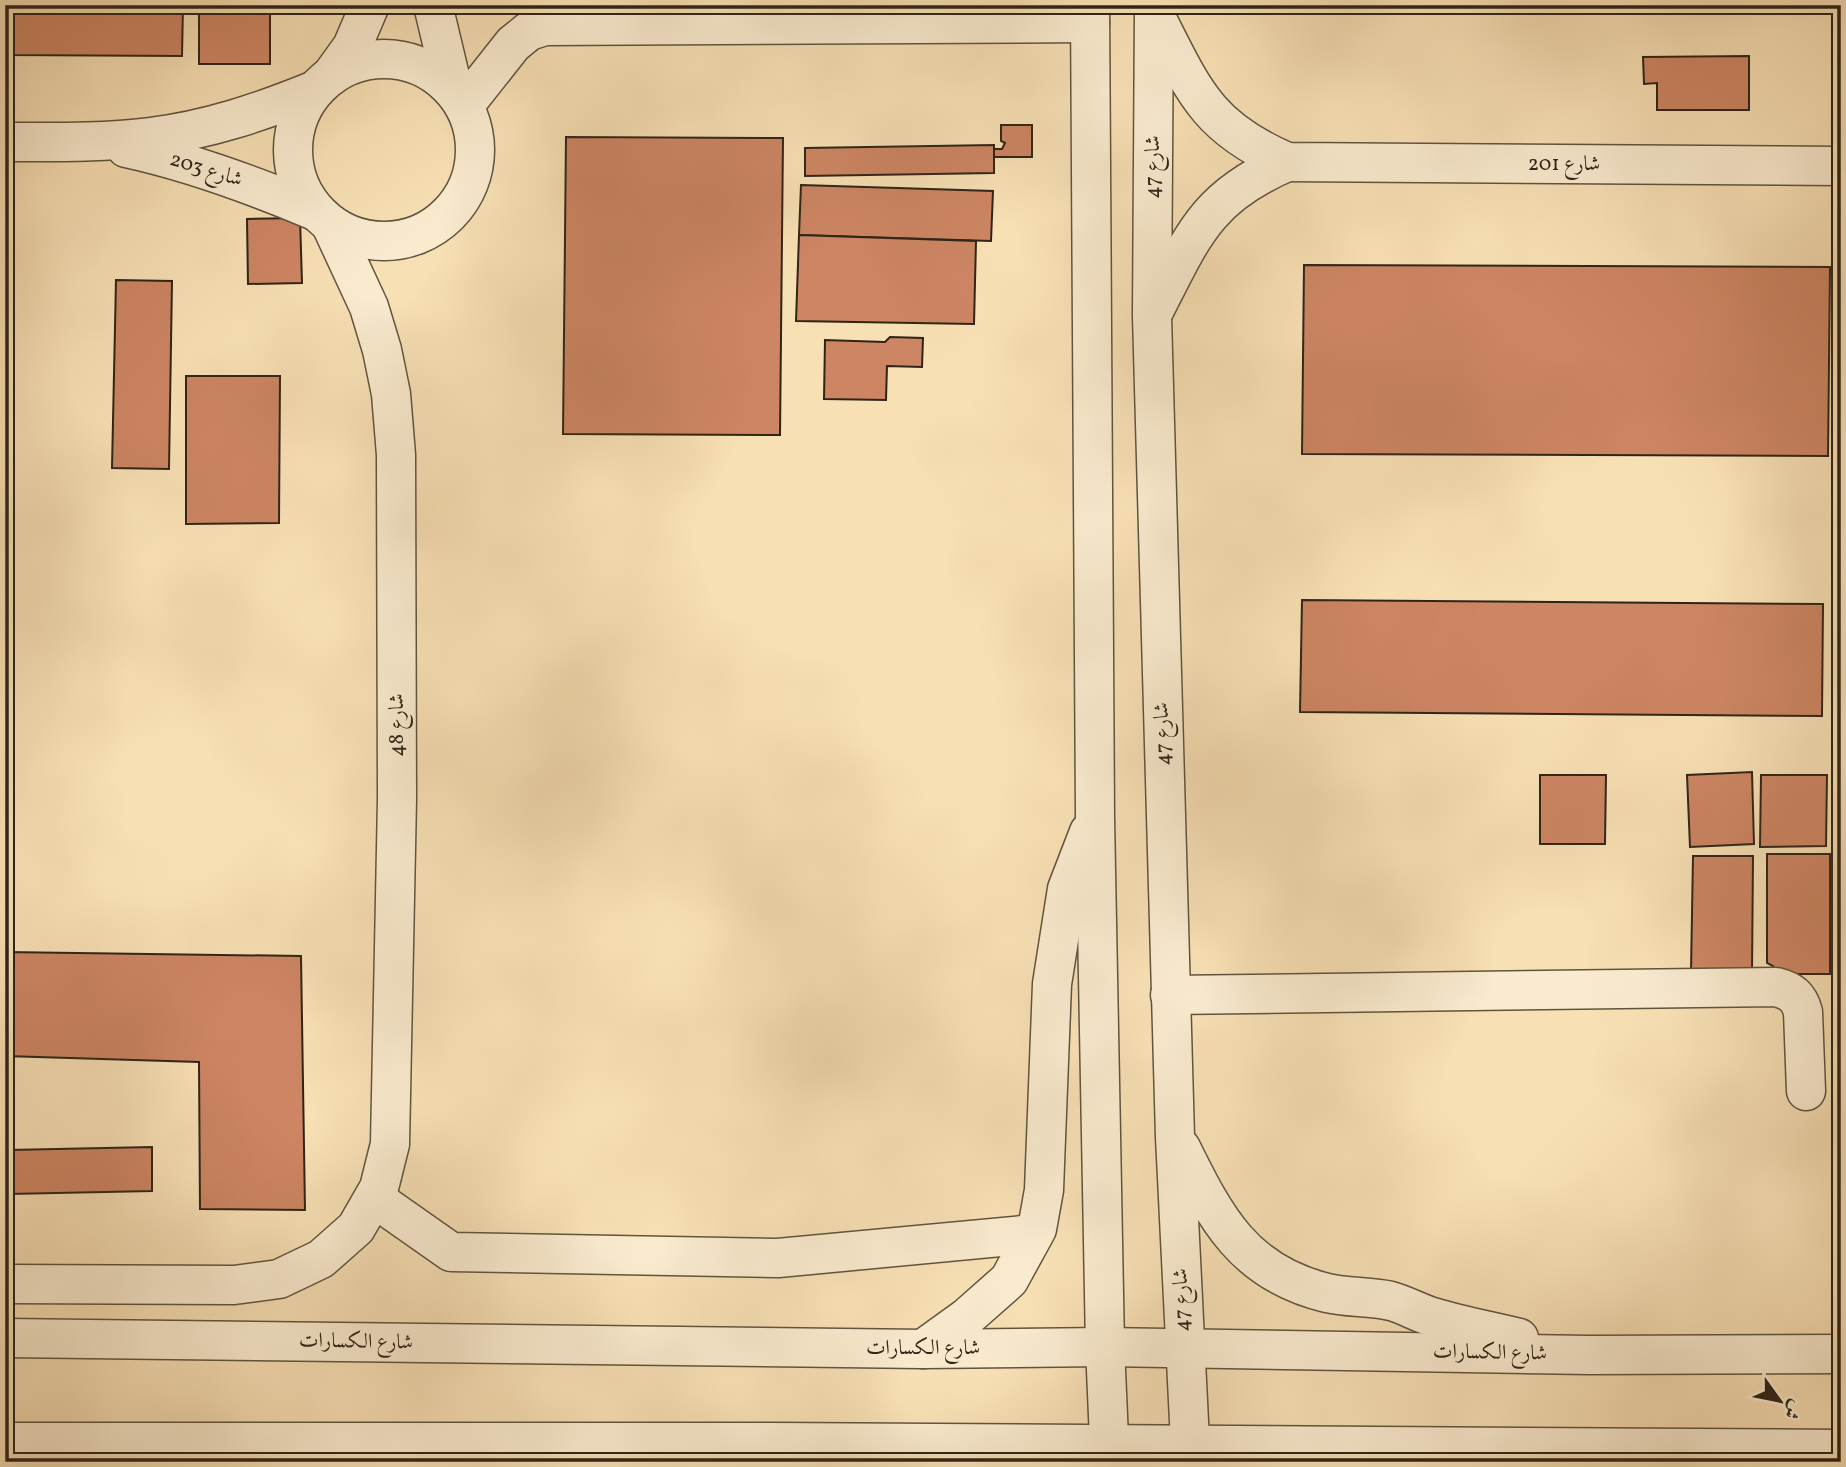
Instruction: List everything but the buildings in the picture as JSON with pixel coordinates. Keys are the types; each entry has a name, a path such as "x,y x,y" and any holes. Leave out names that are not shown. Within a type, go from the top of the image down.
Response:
{"street":[{"path":"370,5 352,47 303,108 295,129 292,151 299,183 323,218 351,236 372,241 395,241 416,236 444,218 453,211 465,192 473,171 473,127 443,54 433,5"},
{"name":"شارع 201","path":"1154,10 1187,80 1206,107 1229,131 1257,149 1287,162 1841,166"},
{"name":"شارع 47","path":"1154,10 1152,316 1170,995 1184,1348 1191,1454"},
{"path":"459,98 513,44 529,31 545,26 1090,14 1096,817 1105,1347 1110,1454"},
{"path":"323,83 351,65 372,59 394,59 416,64 436,74 459,98"},
{"name":"شارع 203","path":"5,142 93,142 150,137 206,127 262,112 323,83"},
{"name":"شارع 203","path":"93,142 206,169 261,188 323,218"},
{"name":"شارع 201","path":"1152,316 1188,244 1206,217 1238,187 1287,162"},
{"name":"شارع 48","path":"323,218 369,307 391,394 396,455 397,799 390,1144 379,1188 365,1213"},
{"path":"923,1349 966,1318 1009,1280 1034,1234 1044,1190 1052,984 1067,889 1096,817"},
{"path":"1170,995 1776,987 1794,994 1804,1012 1806,1091"},
{"path":"1175,1137 1209,1205 1226,1230 1271,1270 1299,1284 1328,1293 1391,1301 1433,1318 1589,1355"},
{"path":"5,1284 234,1284 279,1279 321,1259 365,1213 451,1252 778,1258 1034,1234"},
{"name":"شارع الكسارات","path":"5,1338 923,1349 1105,1347 1589,1355 1841,1354"},
{"path":"5,1442 772,1442 1110,1454 1397,1455 1841,1449"},
{"path":"772,1442 828,1462"}]}
